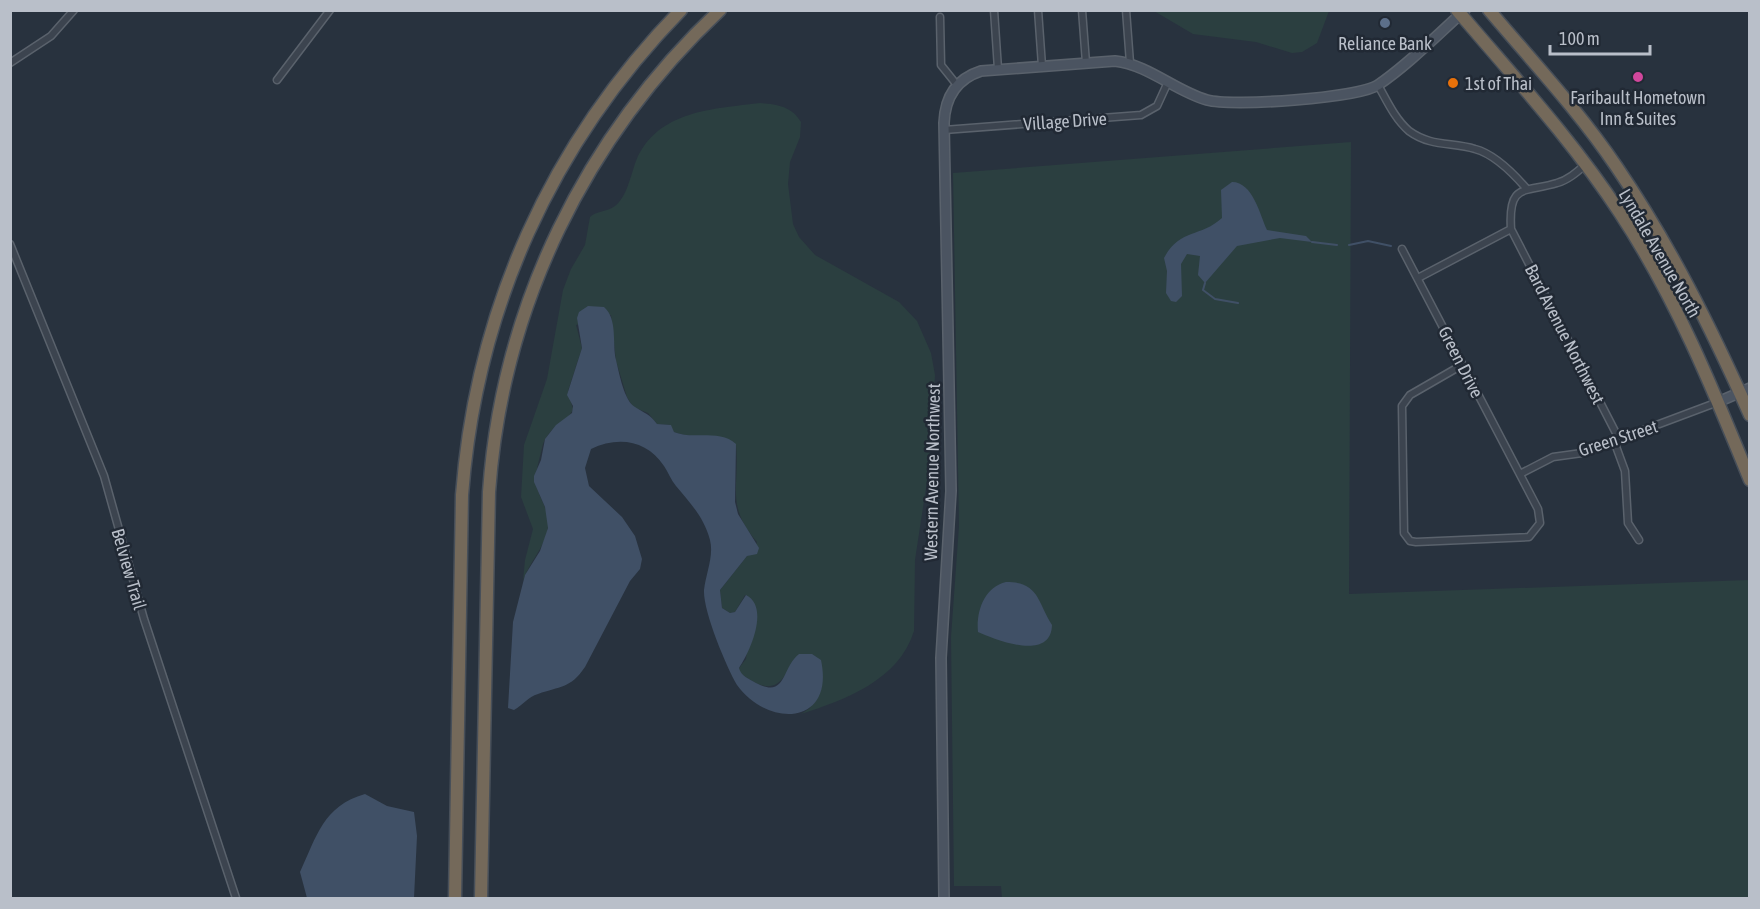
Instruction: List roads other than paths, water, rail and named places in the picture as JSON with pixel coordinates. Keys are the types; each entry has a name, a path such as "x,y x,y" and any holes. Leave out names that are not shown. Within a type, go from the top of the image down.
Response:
{"highway":[{"path":"455,898 462,495 468,438 484,355 519,249 559,169 618,81 681,10"},
{"path":"481,898 489,492 496,427 512,350 541,267 588,171 656,77 720,10"},
{"name":"Lyndale Avenue North","path":"1489,10 1595,136 1633,191 1695,295 1744,390 1749,415"},
{"name":"Lyndale Avenue North","path":"1461,12 1586,165 1621,214 1647,258 1696,352 1749,480"}],"street":[{"path":"10,63 51,36 74,10"},
{"path":"994,10 998,69"},
{"path":"1038,10 1042,66"},
{"path":"1082,10 1086,63"},
{"path":"1126,10 1130,63"},
{"path":"277,80 327,12"},
{"path":"940,17 942,65 957,85 977,73 998,69 1086,63 1130,63 1201,98 1229,103 1350,94 1378,85 1461,12"},
{"name":"Village Drive","path":"944,130 1141,116 1156,106 1168,82"},
{"name":"Western Avenue Northwest","path":"944,898 941,638 950,535 951,491 944,130 946,105 957,85"},
{"path":"1378,85 1400,121 1413,133 1434,143 1484,152 1526,188"},
{"path":"1418,278 1510,229 1513,202 1526,188 1560,182 1586,165"},
{"name":"Bard Avenue Northwest","path":"1510,229 1617,440 1625,471 1628,524 1639,540"},
{"name":"Belview Trail","path":"10,244 100,465 144,619 236,898"},
{"name":"Green Drive","path":"1402,249 1540,516 1538,529 1532,536"},
{"path":"1462,365 1410,395 1402,406 1404,533 1410,541 1416,542 1516,540 1532,536 1536,542"},
{"path":"1718,402 1744,390"},
{"name":"Green Street","path":"1520,474 1560,454 1582,453 1718,402"}],"water":[{"path":"1232,182 1239,183 1250,193 1267,230 1306,236 1312,242 1280,238 1237,246 1205,283 1198,275 1200,256 1187,254 1181,264 1182,296 1176,302 1171,301 1166,293 1167,271 1164,258 1170,248 1184,237 1222,218 1221,190"},
{"path":"588,306 604,307 611,318 619,372 631,404 657,424 671,425 674,432 722,437 736,444 735,502 738,514 759,548 757,554 747,556 720,590 722,608 730,613 735,612 746,595 757,609 756,630 739,668 743,675 756,683 766,687 778,685 799,654 812,654 821,660 823,682 818,698 809,708 796,713 781,713 765,709 750,699 737,685 716,638 707,611 704,590 711,546 704,524 657,457 641,446 621,442 591,449 585,468 589,486 622,517 635,536 642,559 640,569 630,581 580,674 564,686 531,697 514,710 508,708 513,622 525,575 540,551 548,528 545,507 534,482 534,476 541,460 545,439 556,425 572,413 573,406 567,395 582,348 577,318 579,312"},
{"path":"1006,582 1025,585 1036,594 1052,625 1049,636 1043,643 1033,646 1009,643 978,632 978,616 983,601 992,589"},
{"path":"365,794 387,806 414,812 417,836 414,898 307,898 300,872 323,824 340,806"}],"waterway":[{"path":"1349,245 1368,241 1391,246"},
{"path":"1312,242 1337,245"},
{"path":"1205,283 1203,290 1215,299 1238,303"}],"place":[{"name":"Reliance Bank","path":"1385,23"},
{"name":"Faribault Hometown Inn & Suites","path":"1638,77"},
{"name":"1st of Thai","path":"1453,83"}]}
